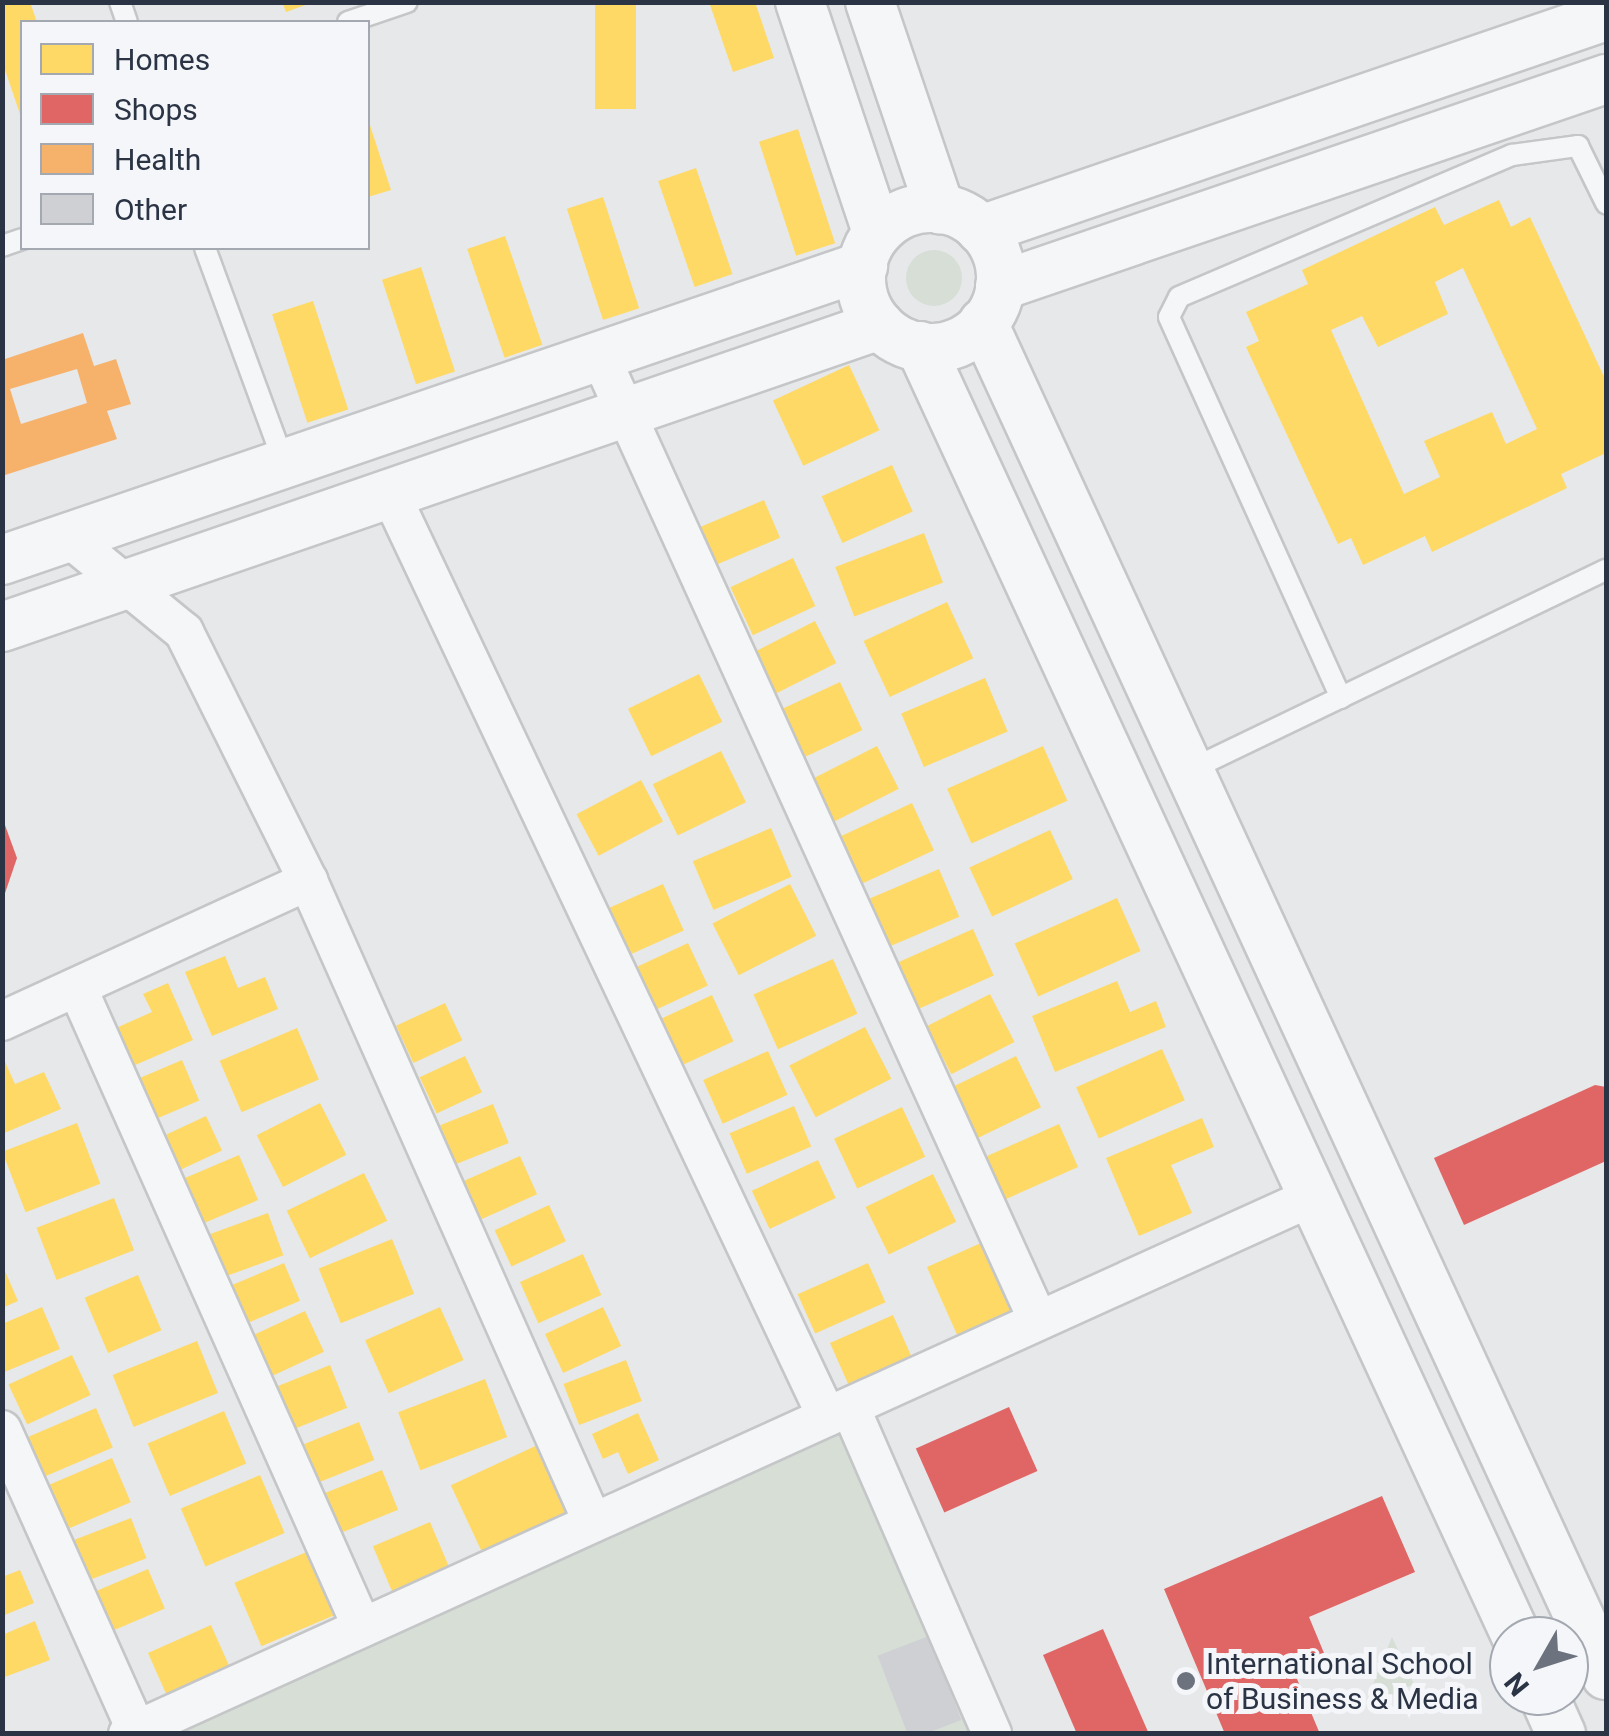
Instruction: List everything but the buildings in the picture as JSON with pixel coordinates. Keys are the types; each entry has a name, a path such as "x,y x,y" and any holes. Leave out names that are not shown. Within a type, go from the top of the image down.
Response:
{"street":[{"path":"800,2 870,249 862,292 900,336 984,484 1507,1616"},
{"path":"870,2 961,219 998,258 992,304 1044,454 1606,1675"},
{"path":"2,560 600,356 870,249 898,215 961,219 1606,16"},
{"path":"2,627 625,412 900,336 956,344 992,304 1606,79"},
{"path":"600,356 1038,1320"},
{"path":"984,484 1044,454"},
{"path":"390,492 992,1734"},
{"path":"68,537 134,583 184,632 308,881 593,1522"},
{"path":"2,1020 308,881"},
{"path":"77,987 362,1628"},
{"path":"1228,1014 1289,987"},
{"path":"2,1430 140,1730 1312,1197"}],"lane":[{"path":"354,20 407,2"},
{"path":"1341,698 1176,333 1170,316 1179,297 1512,155 1578,146 1606,203"},
{"path":"206,250 284,464"},
{"path":"1190,770 1606,570"}],"shaded area":[{"path":"934,250 954,258 962,278 954,298 934,306 914,298 906,278 914,258"},
{"path":"840,1426 977,1733 154,1734"},
{"path":"1392,1637 1414,1684 1363,1709"}],"place":[{"name":"International School of Business & Media","path":"1186,1681"}]}
